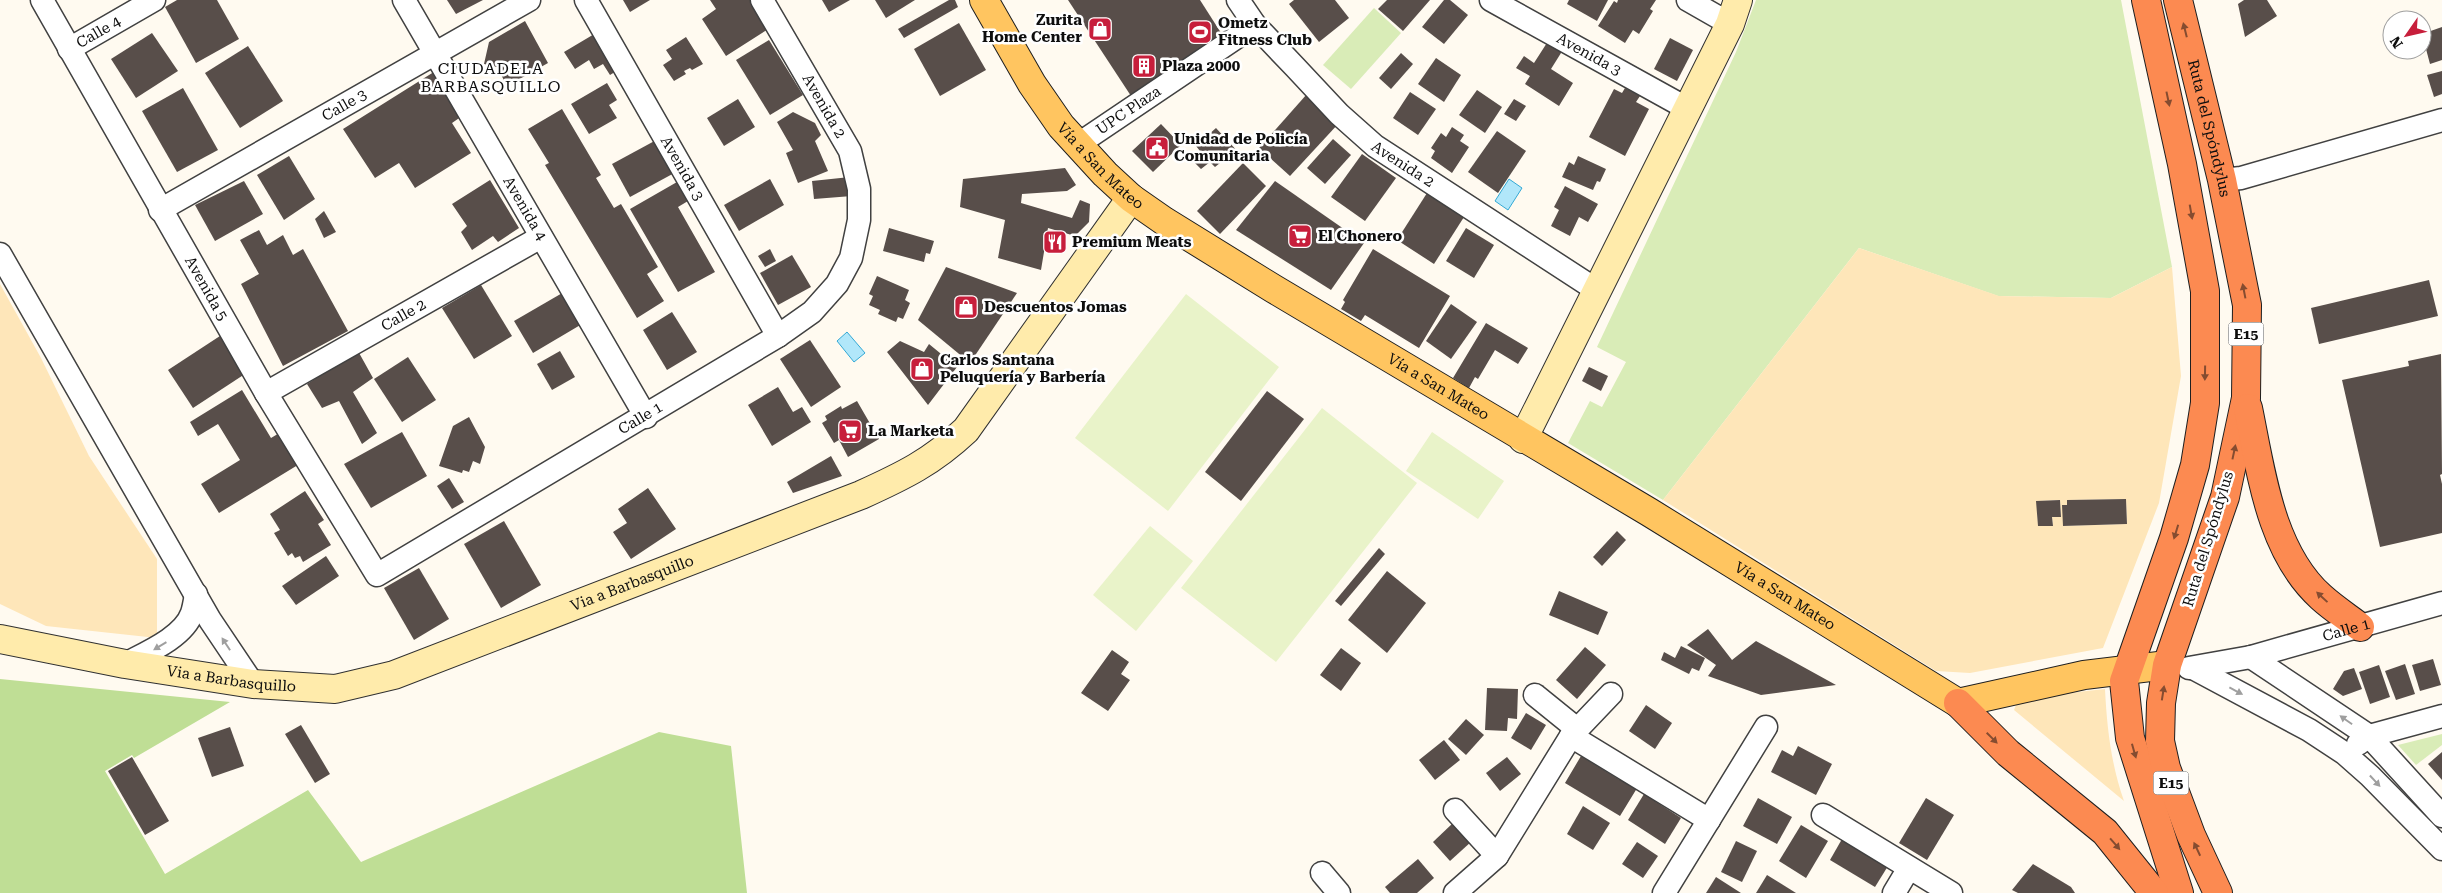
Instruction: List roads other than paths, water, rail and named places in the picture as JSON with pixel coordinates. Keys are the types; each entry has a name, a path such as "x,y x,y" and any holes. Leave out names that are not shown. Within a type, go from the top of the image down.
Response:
{"highway":[{"name":"E15","path":"2146,0 2182,164 2204,292 2205,403 2195,465 2174,538 2124,681 2130,738 2179,893"},
{"name":"Ruta del Spóndylus","path":"2178,0 2222,180 2247,305 2246,398 2225,497 2180,666 2161,703 2160,741 2166,768 2190,835 2218,893"},
{"path":"2246,398 2268,497 2277,528 2303,576 2320,596 2360,628"},
{"path":"1958,703 2008,754 2105,832 2136,868 2154,893"}],"main road":[{"name":"Vía a San Mateo","path":"984,0 1032,84 1061,126 1077,145 1131,198 1164,222 1649,512 1958,703"},
{"path":"1523,438 1598,291 1734,12"},
{"name":"Via a Barbasquillo","path":"0,639 126,664 254,684 335,689 366,684 394,675 843,502 918,468 966,430 1131,198"},
{"path":"1958,703 2084,675 2127,668 2180,666"}],"street":[{"name":"Avenida 5","path":"42,0 266,393 377,575"},
{"name":"Calle 4","path":"69,49 154,0"},
{"name":"Avenida 4","path":"404,0 646,417"},
{"name":"Calle 3","path":"160,210 529,0"},
{"name":"Avenida 3","path":"586,0 778,336"},
{"name":"Avenida 2","path":"762,0 850,151 859,189 859,220"},
{"name":"Avenida 2","path":"1238,0 1255,25 1339,114 1375,146 1598,291"},
{"name":"Avenida 3","path":"1491,0 1688,108"},
{"path":"1688,0 1734,12"},
{"name":"UPC Plaza","path":"1077,145 1255,25"},
{"path":"2222,180 2241,178 2442,120"},
{"name":"Calle 1","path":"377,575 646,417 778,336 812,312 837,284 851,258 859,220"},
{"name":"Calle 2","path":"266,393 541,238"},
{"path":"0,254 230,652 254,684"},
{"path":"126,664 164,644 179,630 192,614 196,594"},
{"name":"Calle 1","path":"2180,666 2251,657 2360,628 2442,603"},
{"path":"2251,657 2369,736 2442,816"},
{"path":"2180,666 2309,730 2344,753 2438,839"},
{"path":"1535,694 1574,732 1709,820"},
{"path":"1455,893 1497,856 1574,732 1611,694"},
{"path":"2344,753 2369,736 2442,716"},
{"path":"1664,893 1766,727"},
{"path":"1455,810 1497,856"},
{"path":"1823,815 1951,893"},
{"path":"1894,893 1909,868"},
{"path":"1322,873 1339,893"}],"water":[{"path":"1509,179 1522,188 1508,210 1495,201"},
{"path":"847,332 865,353 854,362 837,341"}],"place":[{"name":"Zurita Home Center","path":"1100,29"},
{"name":"Ometz Fitness Club","path":"1200,32"},
{"name":"Plaza 2000","path":"1144,66"},
{"name":"Unidad de Policía Comunitaria","path":"1157,148"},
{"name":"El Chonero","path":"1300,236"},
{"name":"Premium Meats","path":"1055,242"},
{"name":"Descuentos Jomas","path":"966,307"},
{"name":"Carlos Santana Peluquería y Barbería","path":"922,369"},
{"name":"La Marketa","path":"850,431"}],"district":[{"name":"CIUDADELA BARBASQUILLO","path":"491,77"}]}
